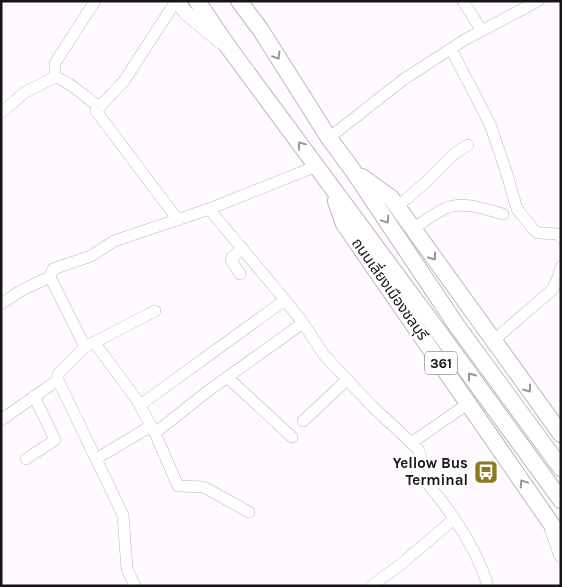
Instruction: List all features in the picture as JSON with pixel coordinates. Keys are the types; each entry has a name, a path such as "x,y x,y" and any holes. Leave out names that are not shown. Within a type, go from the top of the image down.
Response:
{"highway":[{"name":"ถนนเลี่ยงเมืองชลบุรี","path":"197,1 229,48 561,500"},
{"name":"361","path":"239,1 260,29 329,138 354,172 457,326 561,468"},
{"name":"361","path":"354,172 391,198 561,434"},
{"name":"ถนนเลี่ยงเมืองชลบุรี","path":"330,184 344,224 561,538"}],"main road":[{"name":"361","path":"176,1 186,13 229,48"},
{"name":"361","path":"245,1 260,29"},
{"path":"542,510 556,538 561,555"}],"street":[{"path":"55,77 55,63 95,1"},
{"path":"176,1 124,81 96,112 178,220"},
{"path":"463,1 482,31"},
{"path":"329,138 404,79 524,5 538,1"},
{"path":"451,49 490,124 517,208 534,230 539,233 558,234 561,238"},
{"path":"1,113 24,93 55,77 69,84 85,98 100,107"},
{"path":"398,207 454,154 468,145"},
{"path":"248,512 204,487 178,486 153,429 140,406 89,345 50,277 52,269 91,256 114,241 209,209 317,166"},
{"path":"413,229 445,208 456,206 475,207 503,214"},
{"path":"209,209 286,300 324,355 346,380 418,450 421,457 417,471 454,520 478,559 488,586"},
{"path":"240,274 230,260 243,248"},
{"path":"493,340 552,290 558,280 561,267"},
{"path":"1,304 22,290 50,277"},
{"path":"140,406 286,300"},
{"path":"134,586 127,569 123,515 58,380 58,374 89,345 155,311"},
{"path":"96,460 153,429 303,323"},
{"path":"227,377 292,437"},
{"path":"1,420 58,380"},
{"path":"303,421 346,380"},
{"path":"26,459 55,440 34,396"},
{"path":"411,443 469,403"},
{"path":"371,586 400,566 454,520"}],"place":[{"name":"Yellow Bus Terminal","path":"486,472"}]}
